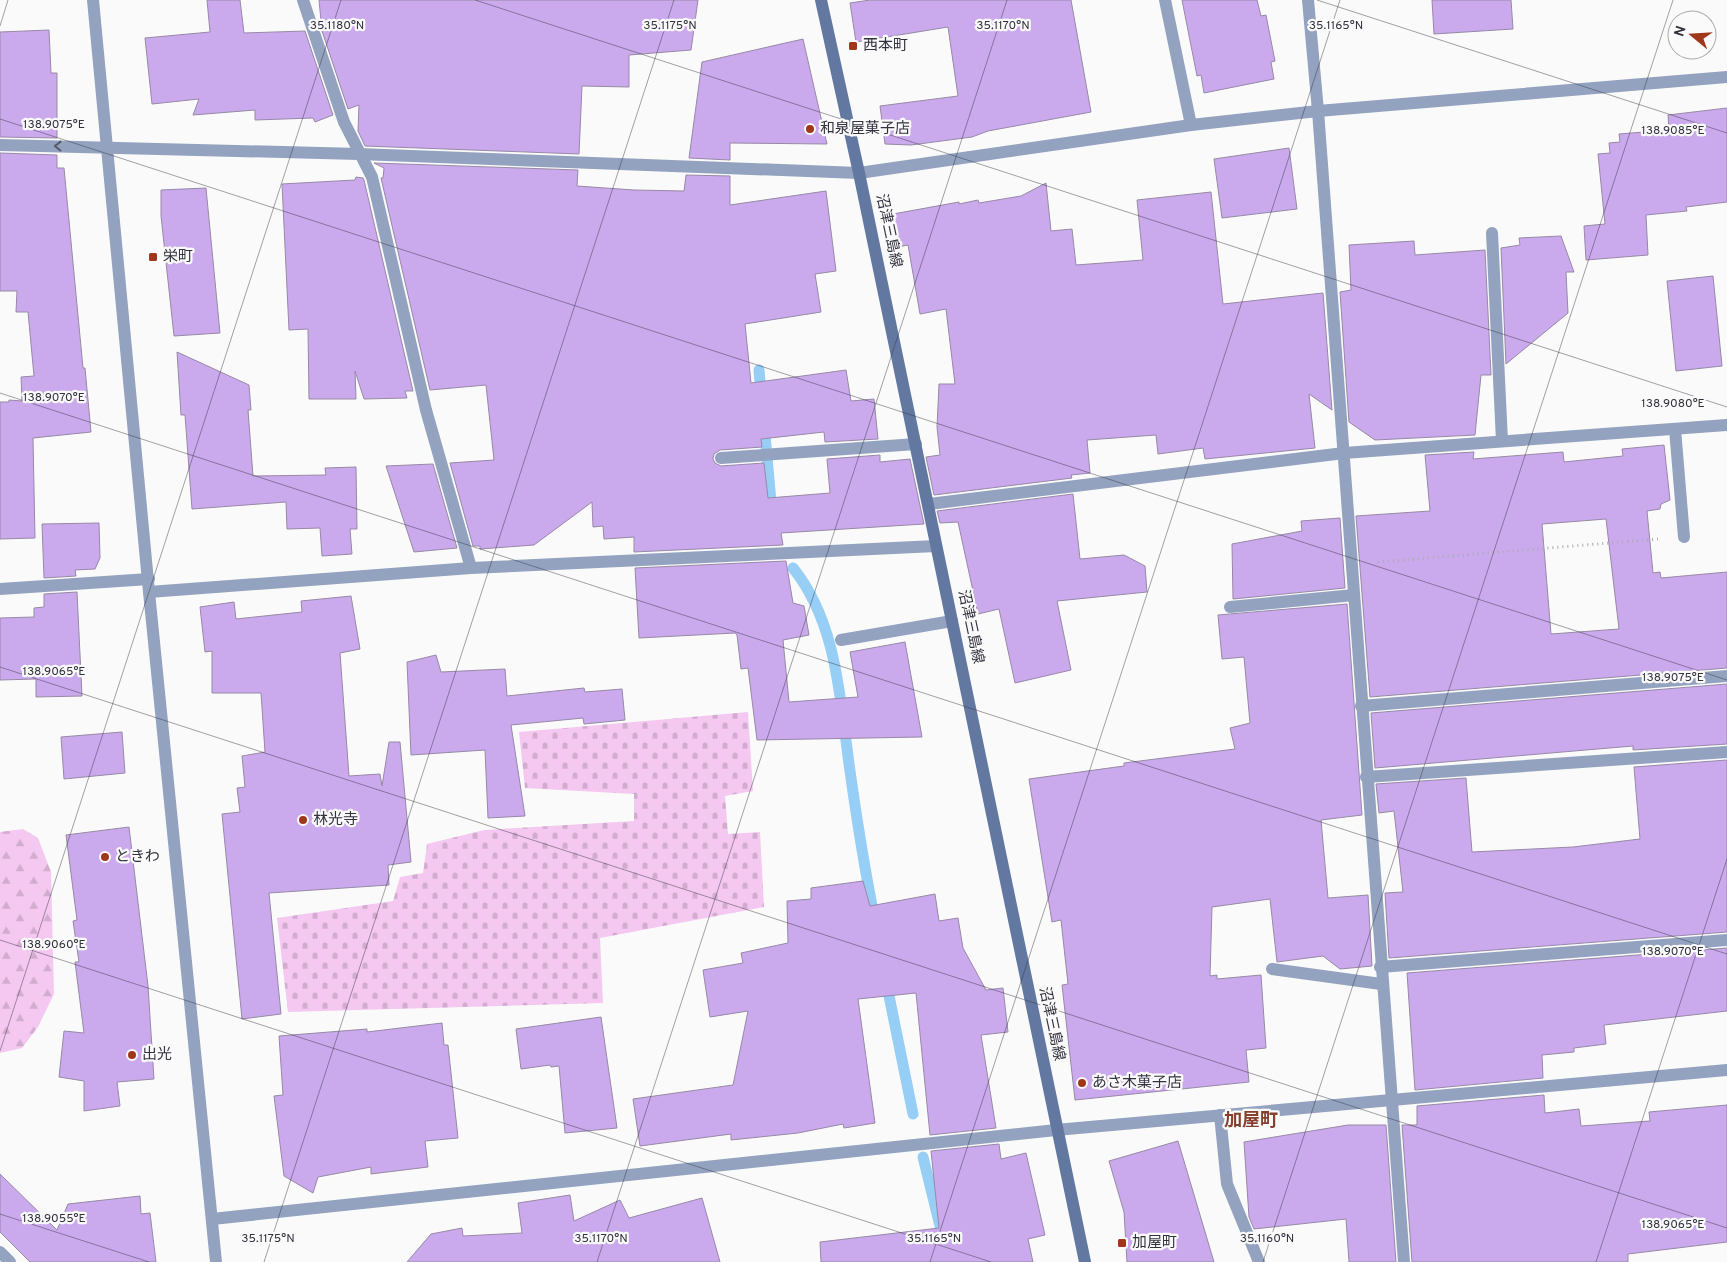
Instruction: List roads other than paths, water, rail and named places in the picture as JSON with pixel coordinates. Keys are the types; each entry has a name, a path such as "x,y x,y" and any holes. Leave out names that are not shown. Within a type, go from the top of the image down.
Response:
{"main road":[{"name":"沼津三島線","path":"821,0 929,504 1056,1130 1085,1262"}],"street":[{"path":"93,0 149,592 216,1262"},
{"path":"303,0 344,122 372,177 426,410 470,568"},
{"path":"1165,0 1191,125"},
{"path":"1308,0 1344,452 1380,967 1404,1262"},
{"path":"0,145 107,146 859,172 1191,125 1318,112 1727,77"},
{"path":"1492,234 1502,441"},
{"path":"929,504 1344,452 1727,425"},
{"path":"1675,429 1684,537"},
{"path":"721,458 916,444"},
{"path":"149,592 470,568 936,546"},
{"path":"0,589 148,579"},
{"path":"1230,607 1354,595"},
{"path":"841,640 952,621"},
{"path":"1361,706 1727,676"},
{"path":"1366,777 1727,752"},
{"path":"1380,967 1727,940"},
{"path":"1272,969 1382,984"},
{"path":"212,1219 1056,1130 1727,1070"},
{"path":"1220,1115 1226,1184 1259,1262"},
{"path":"0,1252 10,1262"}],"waterway":[{"path":"759,370 761,395"},
{"path":"764,424 772,513"},
{"path":"793,568 808,590 819,614 835,665 858,827 875,921"},
{"path":"886,981 913,1114"},
{"path":"923,1157 941,1230"}],"place":[{"name":"西本町","path":"853,46"},
{"name":"和泉屋菓子店","path":"810,129"},
{"name":"栄町","path":"153,257"},
{"name":"林光寺","path":"303,820"},
{"name":"ときわ","path":"105,857"},
{"name":"出光","path":"132,1055"},
{"name":"あさ木菓子店","path":"1082,1083"},
{"name":"加屋町","path":"1122,1243"}],"district":[{"name":"加屋町","path":"1251,1121"}]}
